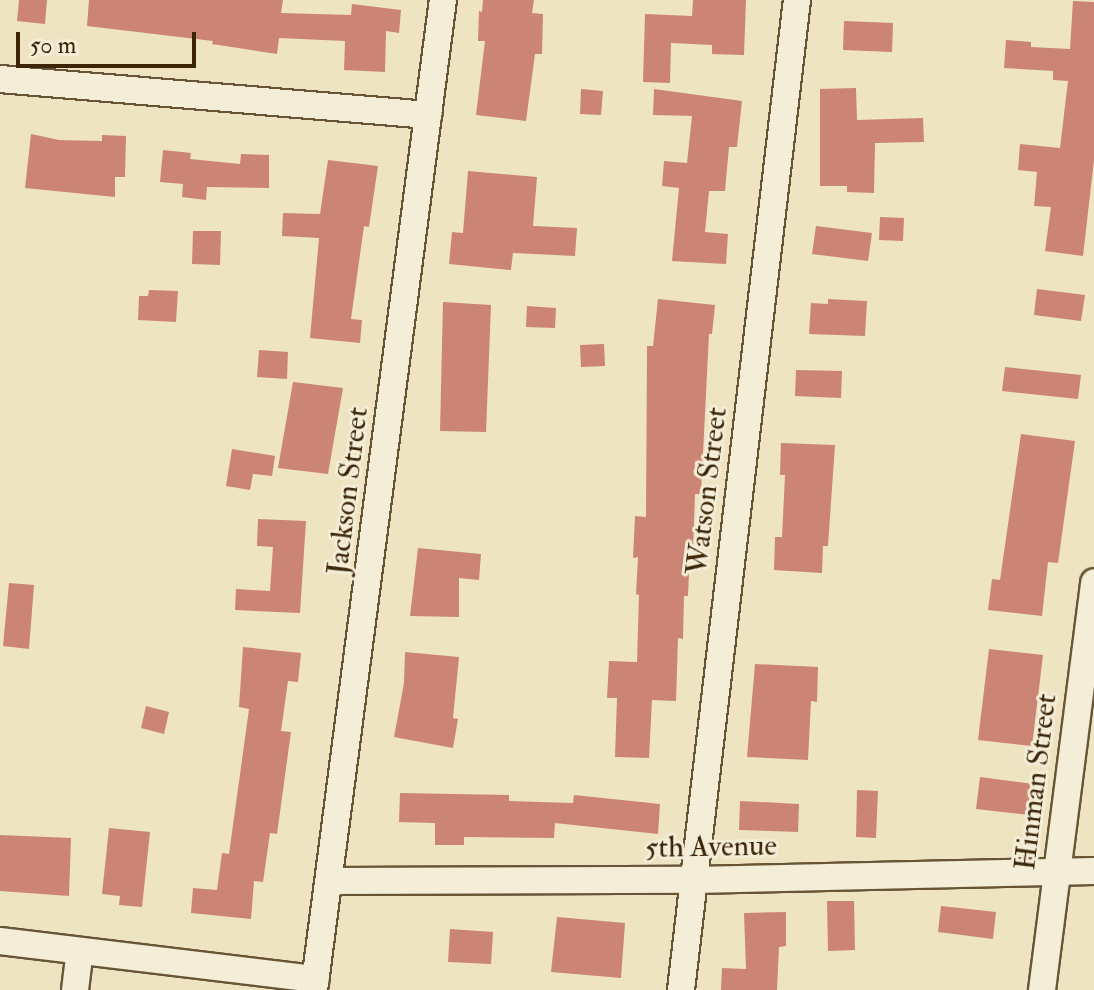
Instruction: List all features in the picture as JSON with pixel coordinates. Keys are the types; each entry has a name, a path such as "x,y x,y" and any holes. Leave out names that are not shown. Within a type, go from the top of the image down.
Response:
{"street":[{"name":"Jackson Street","path":"315,984 443,0"},
{"name":"Watson Street","path":"681,990 797,0"},
{"path":"0,79 428,115"},
{"name":"Hinman Street","path":"1042,990 1094,582"},
{"name":"5th Avenue","path":"330,881 695,880 1094,871"},
{"path":"0,941 315,984"},
{"path":"75,990 80,951"}],"building":[{"path":"19,0 47,0 45,24 17,21"},
{"path":"89,0 283,0 281,13 351,15 352,4 401,10 399,33 386,31 385,72 344,70 345,41 279,38 277,54 212,44 213,41 87,26"},
{"path":"483,0 534,0 532,13 543,14 542,54 535,54 526,121 476,115 485,41 478,41 479,11 482,12"},
{"path":"693,0 746,0 744,55 712,54 712,45 671,43 670,83 643,82 645,14 692,16"},
{"path":"1073,1 1094,2 1094,160 1083,256 1045,251 1051,207 1034,206 1037,172 1018,170 1020,144 1060,148 1068,81 1053,80 1053,71 1004,68 1006,40 1031,42 1031,47 1070,49"},
{"path":"844,21 893,23 892,52 843,50"},
{"path":"856,88 857,120 923,118 924,142 875,143 874,193 847,192 847,186 820,186 820,89"},
{"path":"581,89 603,91 601,115 580,114"},
{"path":"654,89 742,101 737,147 729,147 725,191 709,191 705,232 728,234 726,264 672,261 679,188 662,186 664,161 687,163 692,116 653,115"},
{"path":"31,134 59,140 102,141 102,135 126,136 125,177 115,177 115,197 25,188"},
{"path":"163,150 191,153 190,159 240,164 241,154 269,155 269,188 207,187 206,200 182,197 183,184 160,182"},
{"path":"328,160 378,166 369,227 364,226 351,319 362,320 360,343 310,338 319,238 282,236 283,213 320,214"},
{"path":"468,171 537,177 533,226 577,228 575,256 513,253 511,270 449,264 452,232 463,233"},
{"path":"880,217 904,218 903,241 879,240"},
{"path":"816,226 872,233 868,261 812,254"},
{"path":"193,231 221,231 220,265 192,264"},
{"path":"1037,289 1085,295 1081,321 1034,315"},
{"path":"149,290 178,291 176,322 138,320 139,296 148,296"},
{"path":"658,299 715,305 712,334 709,334 701,494 695,494 693,550 690,550 688,596 684,596 683,639 678,638 676,701 652,700 649,758 615,757 617,698 607,698 609,661 637,662 639,595 636,594 638,557 633,558 635,516 646,517 647,346 653,346"},
{"path":"828,299 867,301 865,336 809,334 811,303 828,304"},
{"path":"443,302 491,305 486,432 440,431"},
{"path":"527,306 556,308 555,328 526,327"},
{"path":"604,344 605,366 581,367 580,345"},
{"path":"259,350 288,352 287,379 257,377"},
{"path":"1005,367 1081,375 1078,399 1002,391"},
{"path":"796,370 842,371 841,398 795,396"},
{"path":"293,382 343,388 328,474 278,468"},
{"path":"1021,434 1075,441 1058,563 1048,562 1042,616 988,610 992,579 1000,580"},
{"path":"781,443 835,445 828,546 823,546 822,573 774,570 775,537 782,537 785,475 780,475"},
{"path":"232,449 275,456 272,476 253,474 250,490 226,486"},
{"path":"258,519 306,521 300,613 235,610 236,589 270,591 273,547 257,546"},
{"path":"418,548 481,554 479,580 459,578 459,617 410,616"},
{"path":"9,583 34,585 29,649 3,646"},
{"path":"243,647 301,653 298,682 288,681 281,731 291,732 277,834 270,833 263,882 254,881 251,919 191,913 193,888 217,890 222,853 229,854 249,709 239,707"},
{"path":"989,649 1043,655 1032,746 978,740"},
{"path":"405,652 459,657 453,718 458,719 453,748 394,737 404,683"},
{"path":"755,664 818,667 817,702 811,701 808,760 747,757"},
{"path":"146,706 169,712 164,734 141,728"},
{"path":"980,777 1034,784 1030,815 976,809"},
{"path":"857,790 878,791 876,838 856,837"},
{"path":"400,793 509,795 509,801 573,803 574,795 660,804 658,834 555,823 554,838 464,837 464,845 435,845 435,823 399,822"},
{"path":"740,801 799,804 798,832 739,830"},
{"path":"109,828 150,832 142,907 119,905 120,896 102,894"},
{"path":"0,835 71,838 69,896 0,891"},
{"path":"827,901 854,901 855,950 828,951"},
{"path":"941,906 996,912 993,939 938,932"},
{"path":"786,912 786,946 779,947 777,990 721,990 722,968 746,969 744,913"},
{"path":"557,917 625,923 621,978 551,972"},
{"path":"450,929 493,932 491,964 448,962"}]}
